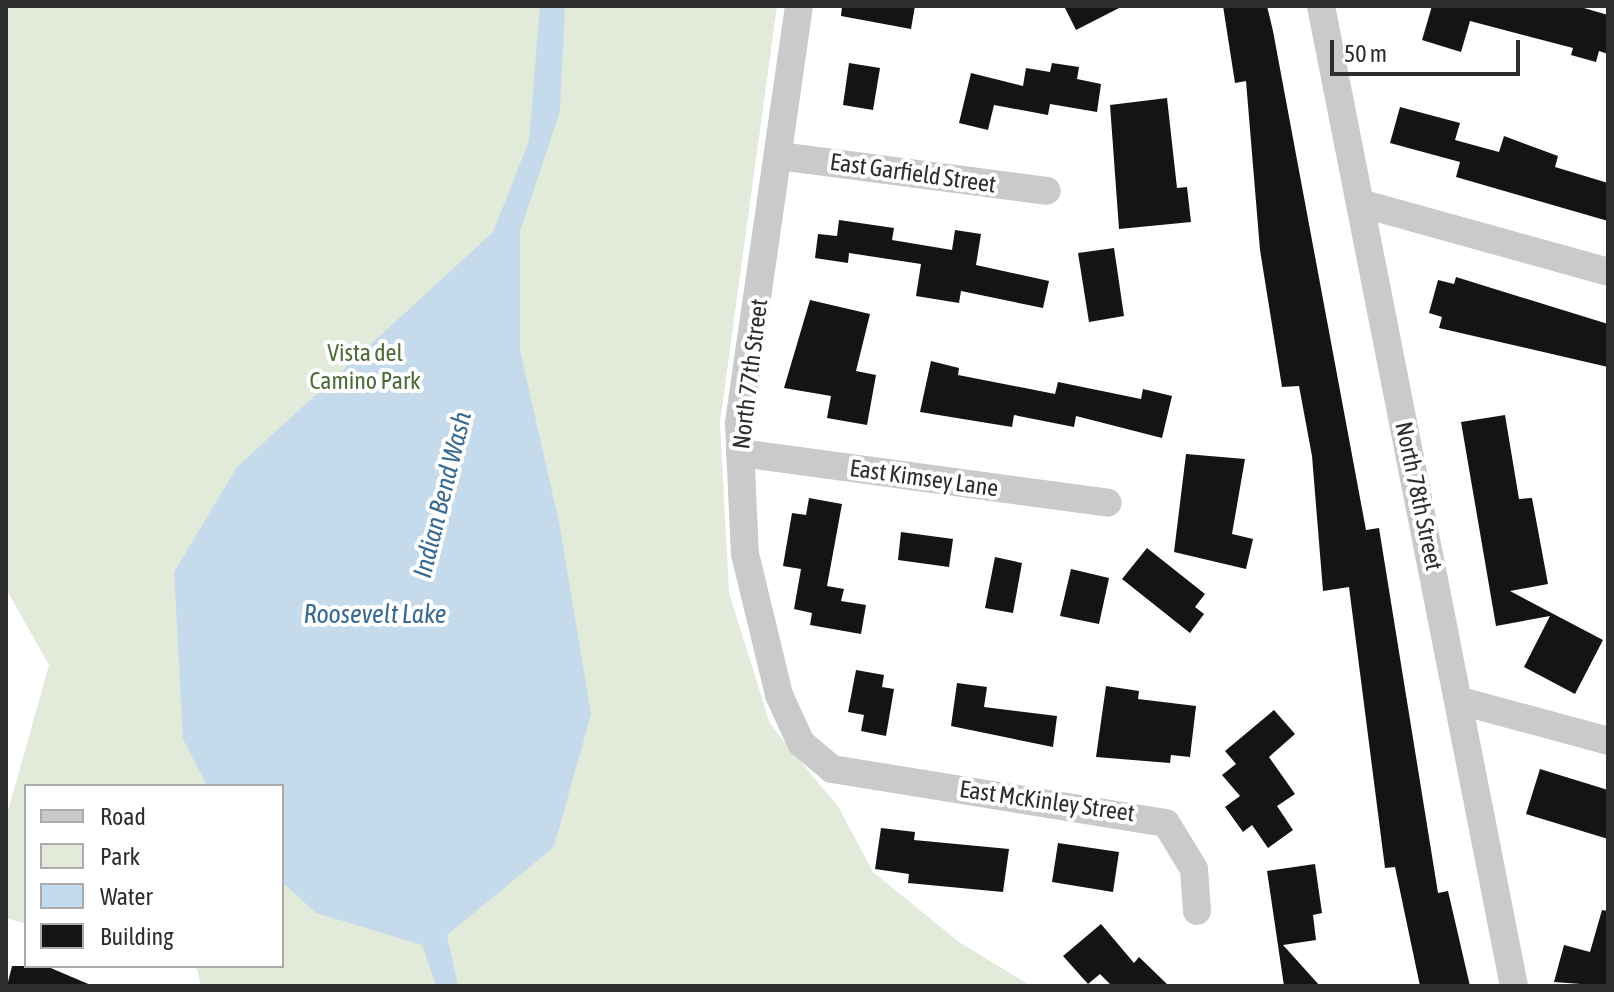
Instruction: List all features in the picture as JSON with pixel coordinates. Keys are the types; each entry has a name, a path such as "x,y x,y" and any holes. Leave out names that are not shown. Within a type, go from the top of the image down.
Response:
{"street":[{"name":"North 77th Street","path":"799,6 740,453 758,631 801,743 832,769"},
{"name":"North 78th Street","path":"1321,6 1461,701 1514,986"},
{"name":"East Garfield Street","path":"779,156 1047,191"},
{"path":"1360,203 1608,272"},
{"name":"East Kimsey Lane","path":"740,453 1108,503"},
{"path":"1461,701 1608,741"},
{"name":"East McKinley Street","path":"832,769 1166,823 1194,869 1197,911"}],"green space":[{"name":"Vista del Camino Park","path":"6,6 777,6 720,422 729,593 770,724 839,808 873,872 959,942 1031,986 201,986 197,969 193,968 284,968 284,784 24,784 24,923 6,918 6,818 49,665 6,589"}],"water":[{"name":"Roosevelt Lake","path":"540,6 565,6 560,111 520,231 520,350 559,522 591,714 554,847 447,935 458,986 436,986 422,945 316,913 284,884 284,784 206,784 183,739 174,572 237,467 493,232 529,141"}],"building":[{"path":"842,6 915,6 911,29 841,16"},
{"path":"1064,6 1123,6 1076,30"},
{"path":"1223,6 1267,6 1366,530 1379,528 1438,893 1448,891 1470,986 1420,986 1395,867 1385,868 1349,587 1323,591 1312,456 1299,386 1282,387 1260,250 1246,81 1235,83"},
{"path":"1432,6 1577,6 1608,15 1608,54 1599,51 1596,62 1571,55 1573,48 1470,21 1461,52 1422,40"},
{"path":"849,63 880,68 873,110 843,105"},
{"path":"1052,63 1079,67 1077,79 1101,84 1097,112 1050,104 1048,115 994,105 988,130 959,123 971,73 1023,86 1026,68 1050,72"},
{"path":"1167,98 1177,188 1187,187 1191,222 1119,229 1110,105"},
{"path":"1400,107 1460,123 1455,140 1499,152 1504,136 1558,156 1555,167 1608,183 1608,221 1456,177 1460,162 1390,143"},
{"path":"839,220 894,228 892,240 952,250 955,230 981,234 976,265 1049,281 1043,308 961,291 959,303 916,296 921,264 849,253 848,263 815,258 818,234 837,236"},
{"path":"1114,248 1124,316 1089,322 1078,253"},
{"path":"1456,277 1608,324 1608,367 1439,328 1442,317 1429,313 1438,280 1454,284"},
{"path":"810,300 870,314 856,371 876,375 867,425 827,418 831,396 784,388"},
{"path":"931,361 959,368 958,375 1055,394 1058,382 1141,399 1143,389 1172,396 1162,438 1076,416 1074,427 1014,415 1012,427 920,412"},
{"path":"1505,415 1519,499 1532,498 1548,584 1510,591 1603,640 1575,694 1524,667 1550,616 1496,626 1461,422"},
{"path":"1186,454 1245,459 1232,534 1253,539 1246,569 1174,552"},
{"path":"809,498 842,504 827,586 844,589 841,601 866,605 861,634 810,625 812,613 794,609 801,569 783,566 792,513 806,515"},
{"path":"901,532 953,539 949,567 898,560"},
{"path":"1147,548 1205,594 1195,607 1204,614 1190,633 1122,579"},
{"path":"995,557 1022,563 1013,613 985,608"},
{"path":"1071,569 1109,578 1099,624 1060,616"},
{"path":"856,670 884,675 882,687 894,689 886,736 861,731 864,715 848,712"},
{"path":"957,683 987,687 984,707 1057,716 1053,747 951,726"},
{"path":"1106,686 1139,691 1138,699 1196,706 1190,757 1171,755 1170,763 1096,757"},
{"path":"1274,710 1295,734 1269,757 1295,794 1277,806 1293,830 1268,848 1252,825 1243,832 1225,807 1240,796 1222,775 1236,764 1225,751"},
{"path":"1540,769 1608,790 1608,839 1526,814"},
{"path":"881,828 915,832 914,840 1009,849 1003,892 908,883 909,874 875,869"},
{"path":"1058,843 1119,852 1113,892 1052,882"},
{"path":"1315,864 1322,913 1313,915 1316,940 1283,945 1320,986 1284,986 1267,871"},
{"path":"1602,910 1608,911 1608,986 1554,982 1564,945 1590,952"},
{"path":"1101,924 1134,963 1139,957 1169,986 1112,986 1100,974 1088,984 1063,956"},
{"path":"12,966 24,966 51,968 93,986 7,986"}],"water label":[{"name":"Indian Bend Wash","path":"443,495"}]}
